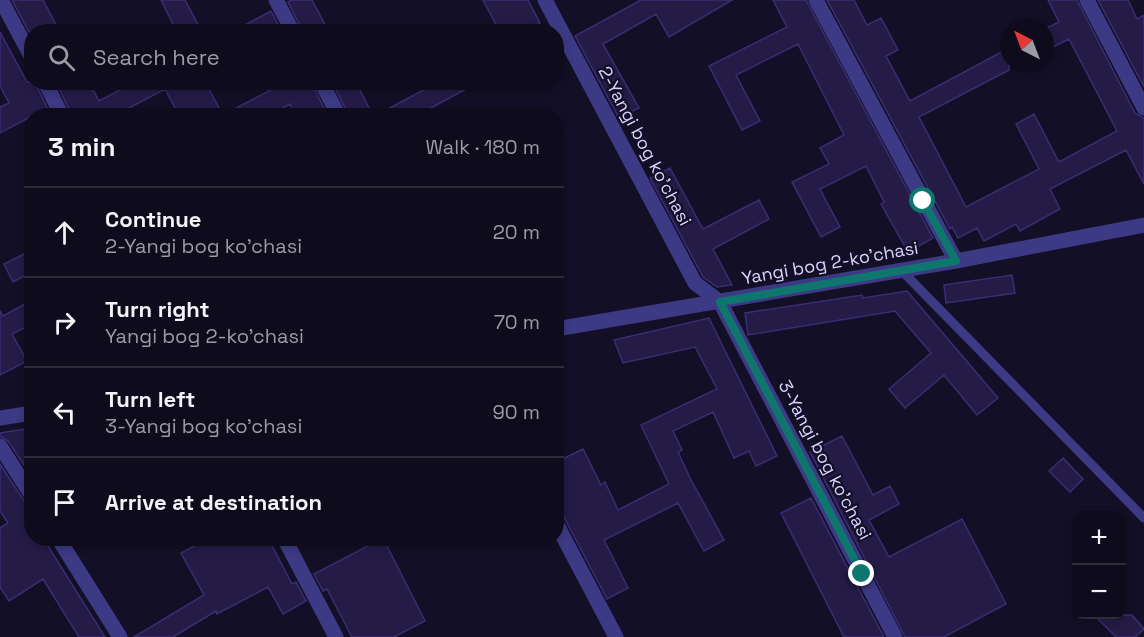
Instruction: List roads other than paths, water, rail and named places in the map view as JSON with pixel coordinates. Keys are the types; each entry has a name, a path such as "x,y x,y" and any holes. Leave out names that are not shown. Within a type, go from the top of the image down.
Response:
{"street":[{"path":"1,0 24,43"},
{"path":"276,0 289,24"},
{"name":"2-Yangi bog koʼchasi","path":"545,0 558,24"},
{"path":"816,0 956,261"},
{"path":"1087,0 1144,108"},
{"name":"2-Yangi bog koʼchasi","path":"564,36 695,283 720,302"},
{"path":"49,90 58,108"},
{"path":"325,90 335,108"},
{"name":"Yangi bog 2-koʼchasi","path":"564,328 956,261 1144,225"},
{"name":"3-Yangi bog koʼchasi","path":"720,302 895,637"},
{"path":"0,418 24,414"},
{"path":"0,446 24,484"},
{"path":"564,538 616,637"},
{"path":"63,546 120,637"},
{"path":"288,546 336,637"}],"lane":[{"path":"901,270 1144,518"}]}
